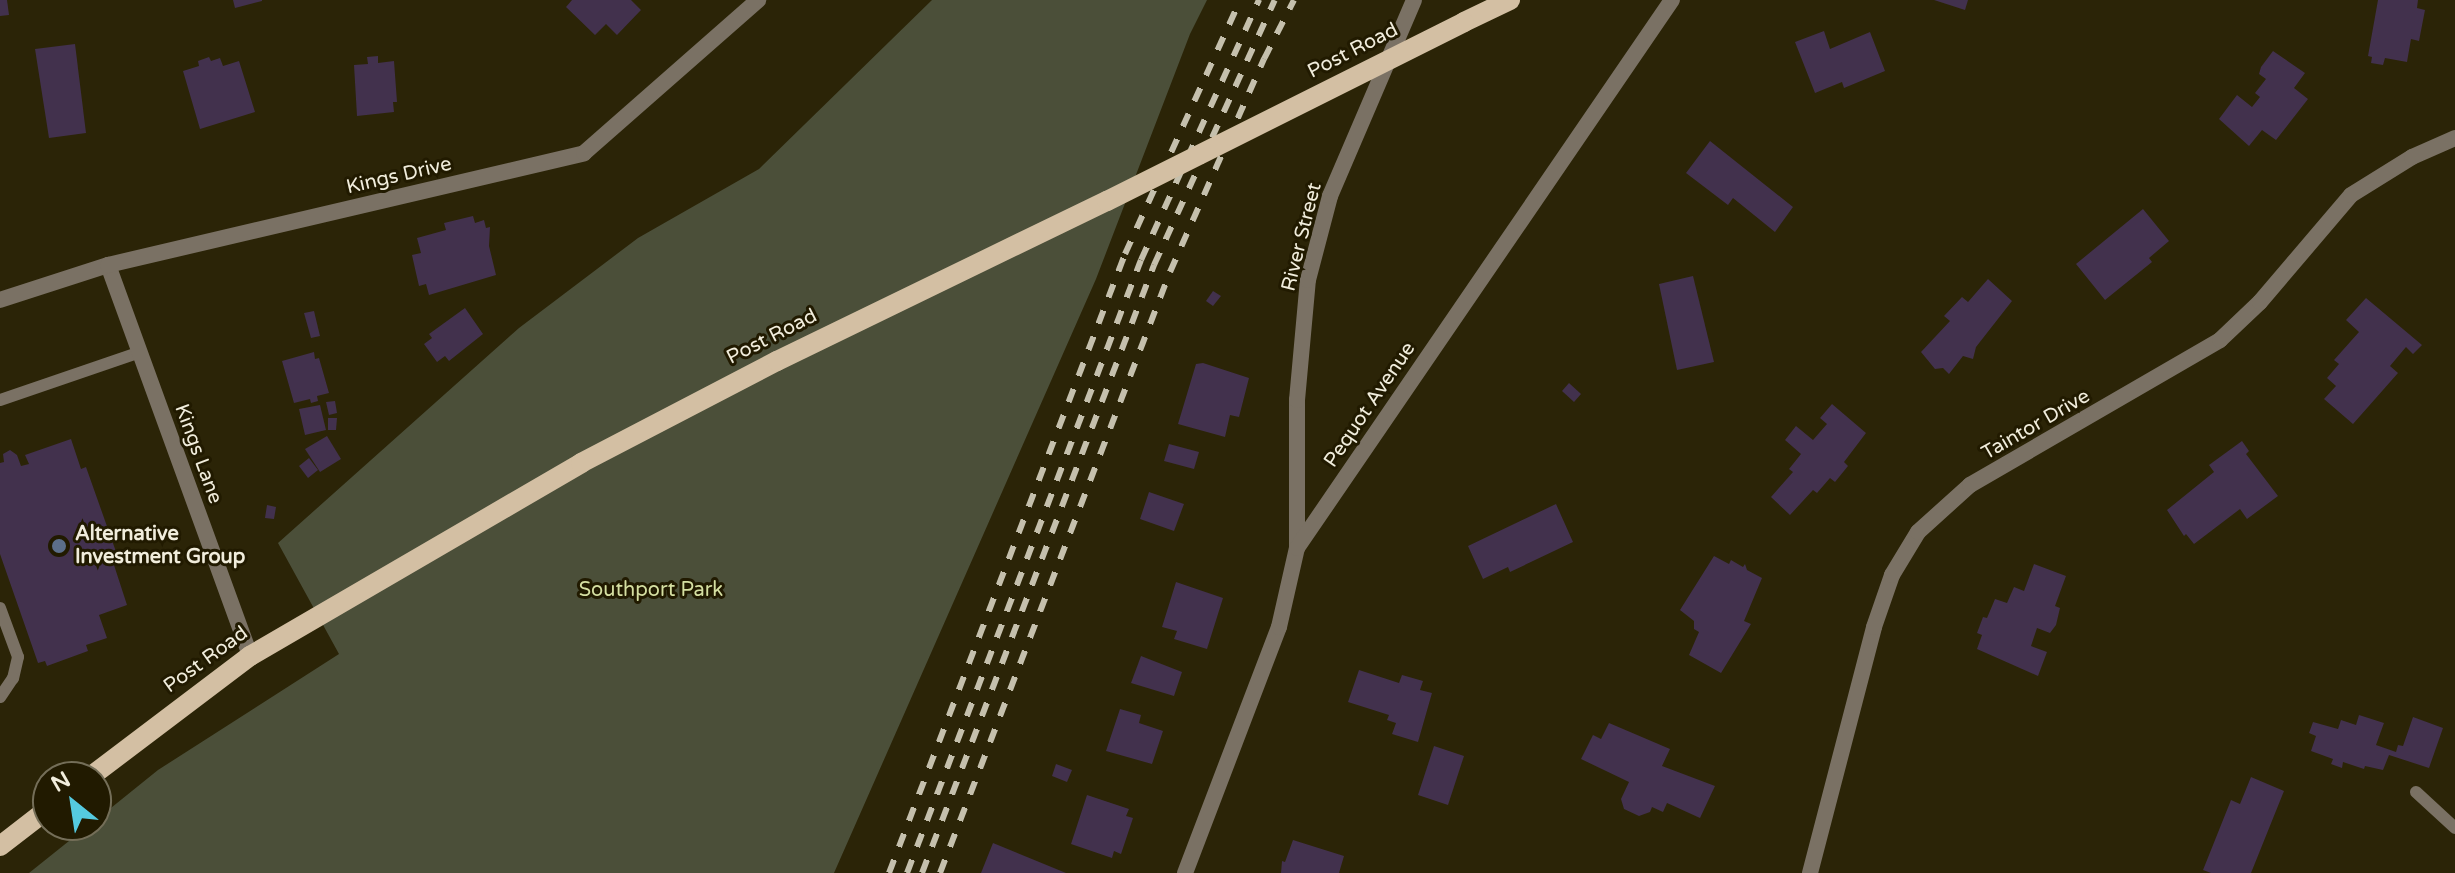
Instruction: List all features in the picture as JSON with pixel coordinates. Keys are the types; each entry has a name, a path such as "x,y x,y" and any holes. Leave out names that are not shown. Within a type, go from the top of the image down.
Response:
{"main road":[{"name":"Post Road","path":"111,761 250,656 581,463 777,361 1510,0"},
{"path":"0,846 32,821"}],"street":[{"name":"Kings Drive","path":"0,300 108,265 584,153 758,0"},
{"name":"River Street","path":"1297,548 1297,400 1308,280 1330,196 1414,0"},
{"name":"Pequot Avenue","path":"1185,873 1279,627 1297,548 1672,0"},
{"name":"Taintor Drive","path":"1810,873 1874,627 1892,575 1918,532 1970,485 2220,340 2260,302 2351,195 2412,157 2455,138"},
{"name":"Kings Lane","path":"108,265 250,656"}],"lane":[{"path":"0,400 140,352"},
{"path":"0,608 18,657 13,678 0,697"},
{"path":"2416,792 2455,828"}],"green space":[{"name":"Southport Park","path":"932,0 1207,0 1190,34 1096,279 834,873 29,873 69,841 112,841 112,807 158,770 339,654 278,543 519,328 638,238 759,169"}],"building":[{"path":"0,0 7,0 9,15 0,16"},
{"path":"233,0 262,0 262,1 235,8"},
{"path":"572,0 631,0 641,10 617,35 606,24 595,35 566,7"},
{"path":"1934,0 1968,0 1965,10"},
{"path":"2378,0 2418,0 2417,8 2425,10 2419,41 2411,39 2407,62 2385,58 2383,65 2371,63 2372,57 2368,56"},
{"path":"1824,31 1830,49 1870,32 1885,71 1844,88 1842,82 1815,93 1795,42"},
{"path":"75,44 86,133 49,138 35,49"},
{"path":"2273,51 2305,73 2294,88 2308,99 2276,140 2262,130 2249,146 2219,119 2237,95 2252,107 2260,97 2255,93 2266,79 2259,74"},
{"path":"378,56 378,63 394,61 397,102 393,102 394,112 357,116 354,65 368,64 367,57"},
{"path":"209,57 211,61 220,58 223,66 239,61 255,112 200,129 183,71 199,66 198,61"},
{"path":"1710,141 1793,207 1775,232 1733,198 1728,205 1686,173"},
{"path":"2143,209 2169,241 2149,258 2152,262 2105,300 2076,264"},
{"path":"473,216 475,223 484,220 486,228 490,227 489,246 496,275 429,295 426,284 419,286 412,255 421,253 417,238 446,230 444,223"},
{"path":"1693,276 1714,362 1677,370 1659,284"},
{"path":"1988,279 2012,301 1976,347 1973,359 1963,356 1949,374 1943,368 1935,369 1921,352 1950,321 1944,316 1962,297 1968,302"},
{"path":"1213,291 1221,296 1213,306 1206,301"},
{"path":"2366,298 2422,345 2413,354 2406,347 2390,366 2398,373 2353,424 2324,399 2336,386 2327,378 2339,364 2334,360 2359,332 2346,320"},
{"path":"465,308 483,334 449,361 445,356 437,362 424,344 432,338 429,334"},
{"path":"314,311 320,336 311,338 304,313"},
{"path":"314,352 315,359 319,358 329,393 317,396 318,401 311,403 310,399 294,403 282,361"},
{"path":"1203,363 1249,378 1239,417 1230,415 1225,437 1178,424 1196,364"},
{"path":"1569,383 1581,394 1574,402 1562,391"},
{"path":"335,401 337,413 329,415 326,402"},
{"path":"1832,404 1866,433 1844,462 1848,466 1835,482 1830,478 1817,493 1813,490 1790,515 1771,497 1793,472 1789,469 1801,454 1785,440 1796,426 1813,440 1827,424 1820,418"},
{"path":"320,405 326,430 305,435 299,409"},
{"path":"328,418 337,418 336,430 328,430"},
{"path":"327,436 341,459 320,472 305,449"},
{"path":"71,439 81,469 86,467 120,563 114,565 127,605 99,615 107,638 86,645 88,651 47,666 45,661 38,663 0,554 0,463 4,462 3,454 10,450 17,455 21,466 29,464 25,455"},
{"path":"2242,441 2249,451 2246,454 2278,496 2247,519 2240,509 2194,544 2186,534 2184,536 2167,510 2214,472 2209,465"},
{"path":"1169,444 1199,452 1194,469 1164,461"},
{"path":"309,458 318,470 308,478 299,466"},
{"path":"1149,492 1184,504 1174,531 1140,519"},
{"path":"1556,504 1573,542 1510,572 1508,567 1483,579 1468,546"},
{"path":"267,505 276,507 274,519 265,518"},
{"path":"1714,556 1729,564 1731,560 1743,567 1745,564 1747,570 1762,578 1744,621 1751,624 1721,673 1689,655 1699,632 1694,629 1694,621 1680,610"},
{"path":"2034,564 2066,576 2055,606 2060,608 2056,625 2050,633 2037,628 2031,646 2047,652 2038,676 1977,649 1982,635 1977,633 1995,599 2007,603 2014,587 2024,591"},
{"path":"1176,582 1223,598 1207,649 1174,639 1177,631 1162,627"},
{"path":"1141,656 1182,672 1174,696 1131,683"},
{"path":"1359,670 1399,683 1402,675 1423,681 1420,690 1432,693 1418,742 1392,734 1396,723 1387,720 1389,715 1348,702"},
{"path":"1120,709 1141,715 1139,723 1163,731 1152,764 1106,751"},
{"path":"2359,715 2384,723 2376,745 2396,752 2398,745 2403,746 2413,717 2443,728 2429,768 2389,755 2383,770 2365,766 2364,769 2343,762 2342,768 2331,764 2333,759 2311,751 2316,736 2309,733 2313,722 2338,729 2341,720 2356,725"},
{"path":"1609,723 1670,749 1662,766 1715,786 1700,818 1667,803 1663,812 1652,807 1650,812 1639,816 1624,809 1621,799 1629,782 1581,759 1593,735 1601,739"},
{"path":"1434,746 1464,756 1448,805 1418,795"},
{"path":"1056,764 1072,770 1067,782 1052,776"},
{"path":"2251,777 2284,791 2251,873 2211,873 2203,870 2231,800 2240,804"},
{"path":"1087,795 1129,809 1126,816 1133,818 1121,854 1114,851 1112,858 1071,844"},
{"path":"1293,840 1344,856 1339,873 1281,873 1282,861 1285,862"},
{"path":"993,843 1066,873 981,873"}],"railway":[{"path":"889,873 1125,254 1240,0"},
{"path":"907,873 1141,260 1259,0"},
{"path":"922,873 1154,265 1275,0"},
{"path":"940,873 1170,272 1264,59 1294,0"}],"place":[{"name":"Alternative Investment Group","path":"59,546"}]}
